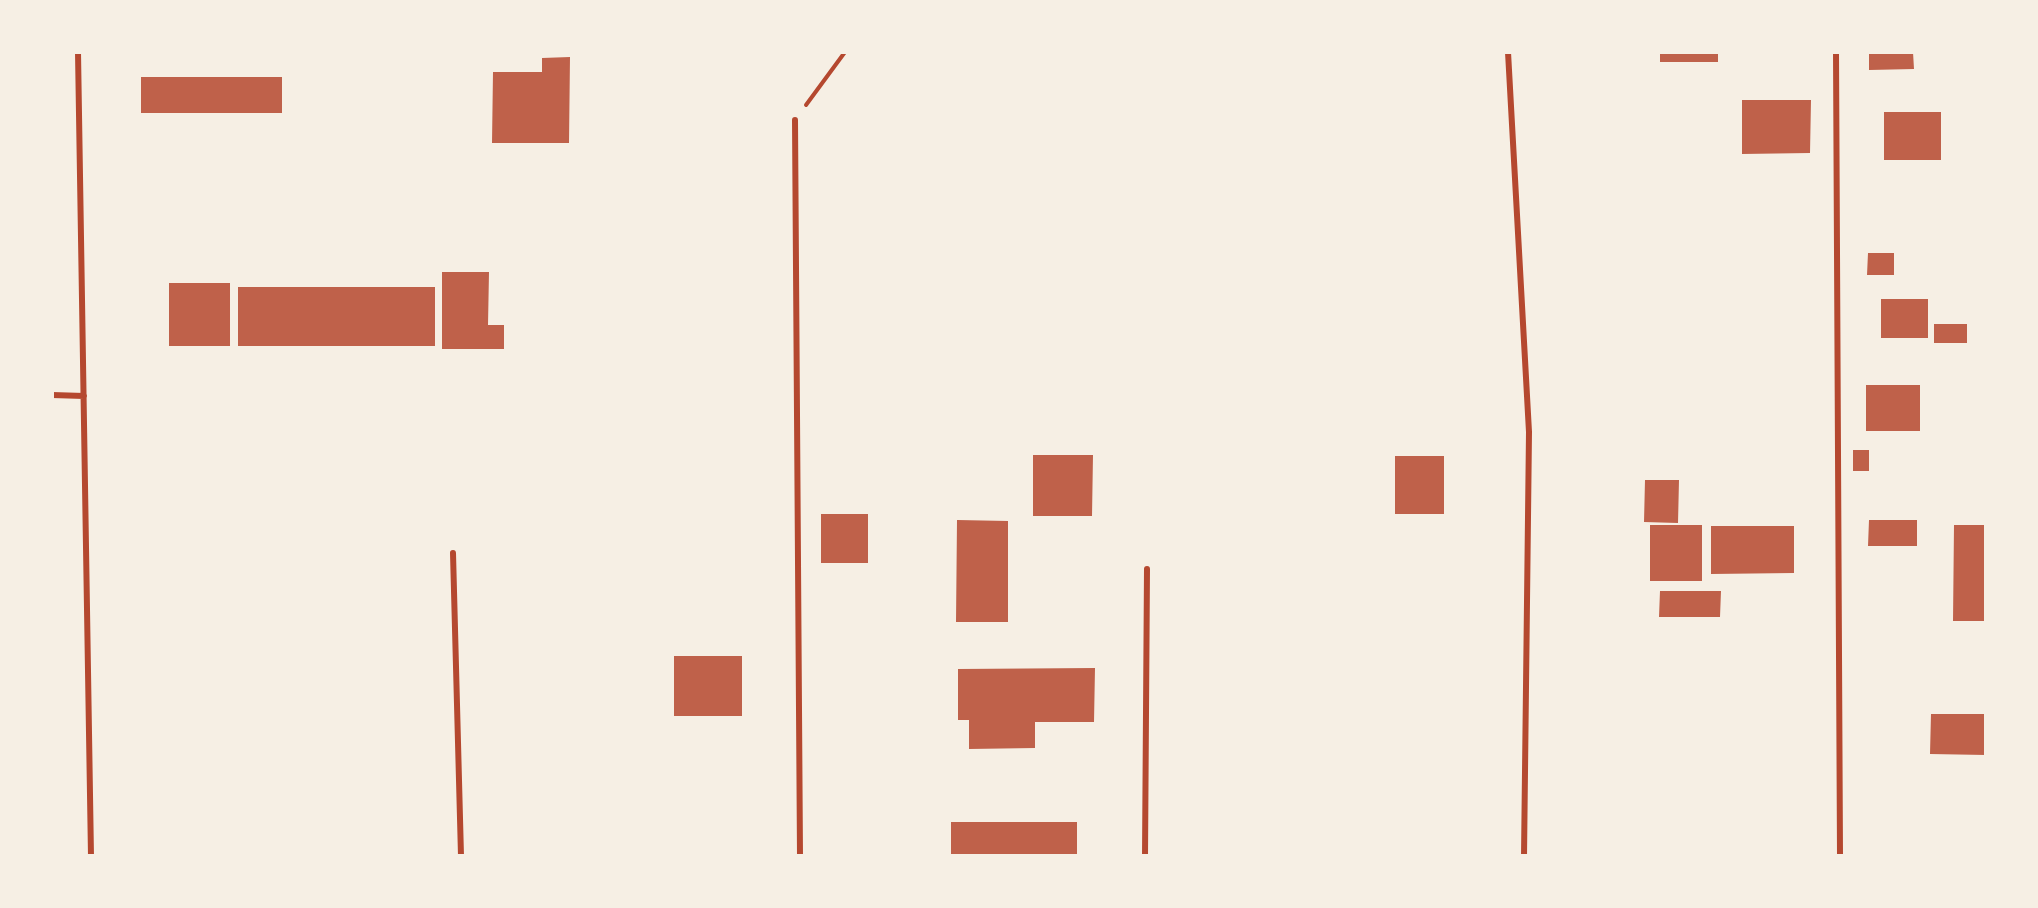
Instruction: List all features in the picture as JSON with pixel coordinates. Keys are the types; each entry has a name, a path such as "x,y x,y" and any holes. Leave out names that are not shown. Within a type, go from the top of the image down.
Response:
{"street":[{"path":"78,52 91,855"},
{"path":"1508,52 1529,432 1524,855"},
{"path":"1836,52 1840,855"},
{"path":"795,120 800,855"},
{"path":"52,395 84,396"},
{"path":"453,553 461,855"},
{"path":"1145,855 1147,568"}],"path":[{"path":"795,120 844,52"}],"building":[{"path":"1660,52 1718,52 1718,62 1660,62"},
{"path":"1869,52 1913,52 1914,69 1869,70"},
{"path":"570,57 569,143 492,143 493,72 542,72 542,58"},
{"path":"141,77 282,77 282,113 141,113"},
{"path":"1742,100 1811,100 1810,153 1742,154"},
{"path":"1884,112 1941,112 1941,160 1884,160"},
{"path":"1868,253 1894,253 1894,275 1867,275"},
{"path":"442,272 489,272 488,325 504,325 504,349 442,349"},
{"path":"169,283 230,283 230,346 169,346"},
{"path":"238,287 435,287 435,346 238,346"},
{"path":"1881,299 1928,299 1928,338 1881,338"},
{"path":"1934,324 1967,324 1967,343 1934,343"},
{"path":"1866,385 1920,385 1920,431 1866,431"},
{"path":"1853,450 1869,450 1869,471 1853,471"},
{"path":"1033,455 1093,455 1092,516 1033,516"},
{"path":"1395,456 1444,456 1444,514 1395,514"},
{"path":"1645,480 1679,480 1678,523 1644,522"},
{"path":"821,514 868,514 868,563 821,563"},
{"path":"957,520 1008,521 1008,622 956,622"},
{"path":"1869,520 1917,520 1917,546 1868,546"},
{"path":"1650,525 1702,525 1702,581 1650,581"},
{"path":"1954,525 1986,525 1986,621 1953,621"},
{"path":"1711,526 1794,526 1794,573 1711,574"},
{"path":"1660,591 1721,591 1720,617 1659,617"},
{"path":"674,656 742,656 742,716 674,716"},
{"path":"1095,668 1094,722 1035,722 1035,748 969,749 969,720 958,720 958,669"},
{"path":"1931,714 1986,714 1986,755 1930,754"},
{"path":"951,822 1077,822 1077,856 951,856"}]}
